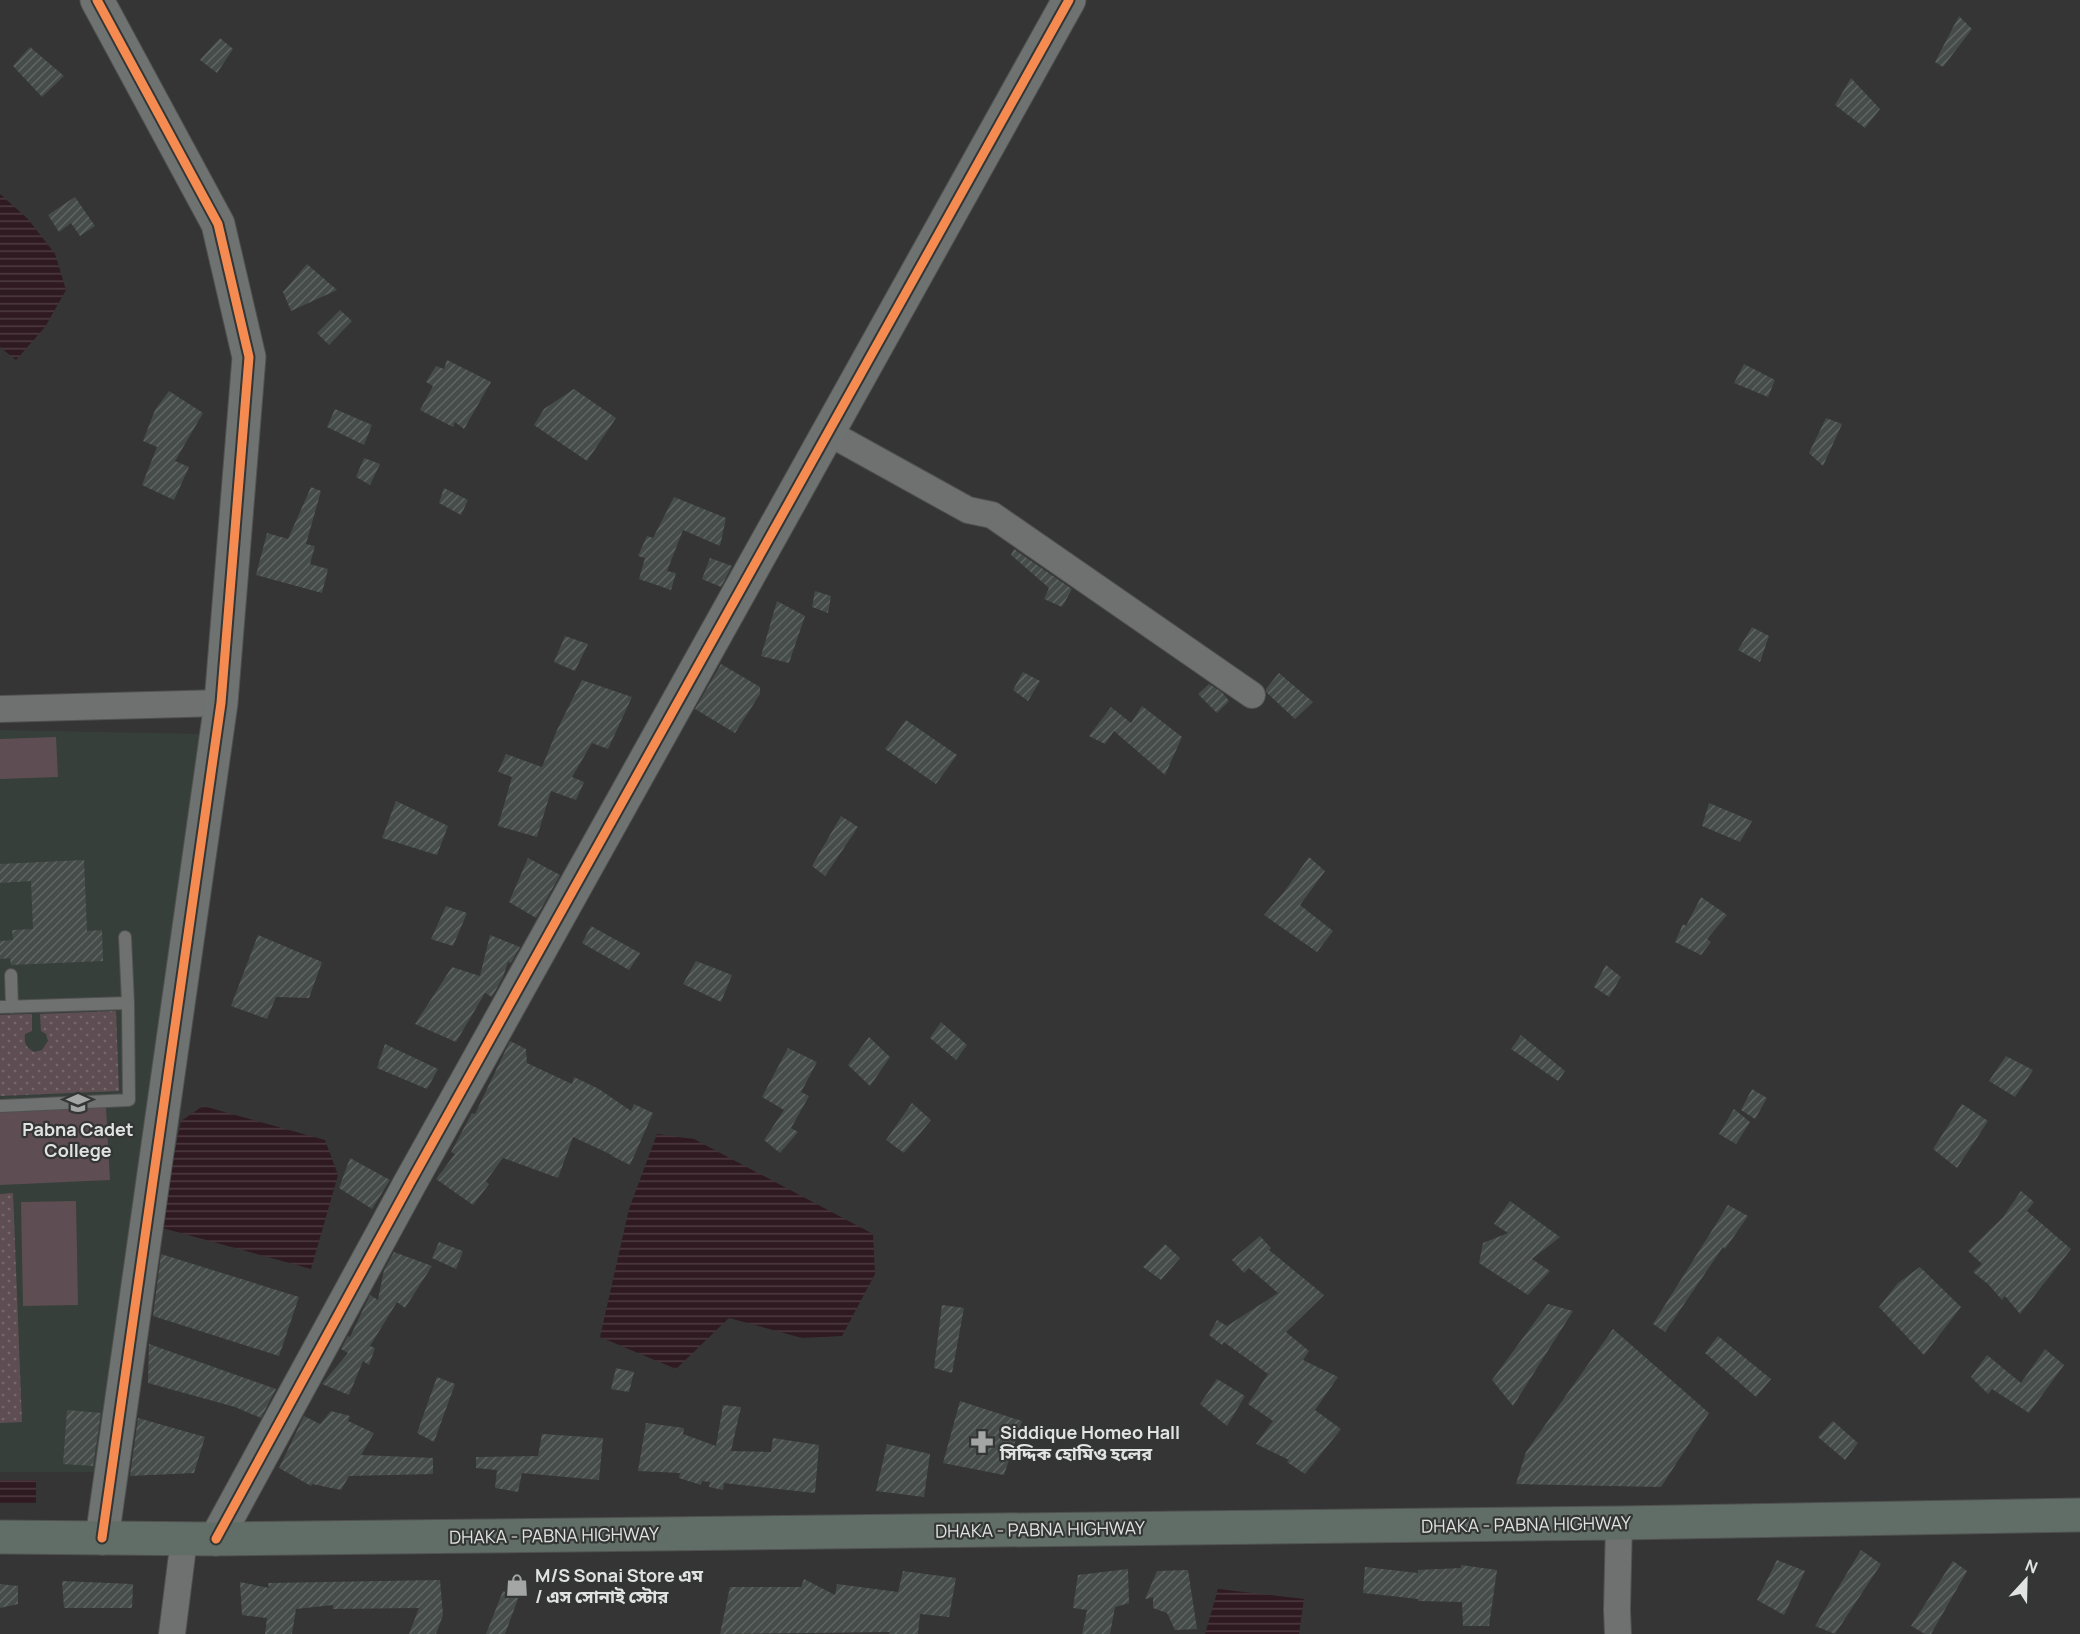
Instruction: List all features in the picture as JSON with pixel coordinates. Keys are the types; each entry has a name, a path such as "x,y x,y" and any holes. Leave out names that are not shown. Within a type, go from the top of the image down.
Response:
{"highway":[{"name":"DHAKA - PABNA HIGHWAY","path":"0,1537 216,1539 1619,1523 2080,1515"}],"street":[{"path":"97,0 218,224 249,357 220,703 102,1538"},
{"path":"216,1539 410,1183 1069,0"},
{"path":"829,434 968,510 992,514 1252,695"},
{"path":"0,709 220,703"},
{"path":"1618,1634 1619,1523"},
{"path":"172,1634 184,1539"}],"lane":[{"path":"0,1106 129,1100 125,937"},
{"path":"11,975 6,1007 128,1003"}],"shaded area":[{"path":"0,194 28,219 55,254 66,290 45,327 16,360 0,347"},
{"name":"Pabna Cadet College","path":"0,730 208,734 103,1472 0,1472"},
{"path":"56,737 58,777 0,779 0,739"},
{"path":"116,1011 119,1091 0,1096 0,1015 32,1014 32,1031 25,1034 25,1043 34,1052 42,1050 48,1041 46,1034 41,1031 40,1014"},
{"path":"203,1106 325,1140 338,1175 311,1269 159,1227 181,1121"},
{"path":"106,1107 110,1180 0,1185 0,1112"},
{"path":"657,1134 694,1139 873,1234 875,1274 842,1336 802,1338 729,1318 676,1369 600,1337 629,1209"},
{"path":"13,1193 22,1422 0,1423 0,1194"},
{"path":"76,1201 78,1305 23,1306 21,1202"},
{"path":"0,1480 36,1480 36,1503 0,1503"},
{"path":"1218,1589 1304,1599 1299,1634 1205,1634"}],"building":[{"path":"1959,16 1972,29 1943,67 1935,62"},
{"path":"220,38 233,49 217,73 200,60"},
{"path":"30,47 64,76 42,97 13,66"},
{"path":"1851,78 1880,109 1865,128 1835,105"},
{"path":"75,197 95,226 80,236 71,223 59,232 48,215"},
{"path":"307,264 337,290 291,311 283,292"},
{"path":"340,310 352,321 329,345 317,333"},
{"path":"447,360 491,382 464,429 455,422 453,427 420,410 433,386 426,382 436,366 444,369"},
{"path":"1744,364 1775,380 1768,397 1734,383"},
{"path":"574,389 616,418 587,461 534,425 544,409"},
{"path":"169,391 203,413 175,461 189,467 174,500 142,485 157,447 143,441 155,410"},
{"path":"335,409 372,425 364,445 327,427"},
{"path":"1826,418 1842,424 1823,466 1809,453"},
{"path":"364,458 380,464 370,485 356,477"},
{"path":"311,487 321,491 306,544 315,546 310,564 328,569 322,593 256,575 267,533 288,539"},
{"path":"444,488 468,500 461,515 439,503"},
{"path":"674,497 726,518 720,546 683,530 667,571 676,573 671,590 639,579 645,558 638,556 647,536 653,538"},
{"path":"1014,549 1072,589 1062,607 1044,599 1049,588 1011,555"},
{"path":"710,558 732,566 721,587 702,579"},
{"path":"815,591 831,596 828,613 812,607"},
{"path":"777,601 805,616 789,663 761,656"},
{"path":"1752,627 1769,636 1760,662 1738,650"},
{"path":"565,636 588,644 575,671 554,662"},
{"path":"721,664 760,687 760,694 735,733 695,709"},
{"path":"1023,672 1040,681 1028,701 1013,690"},
{"path":"1279,673 1313,702 1295,719 1266,692"},
{"path":"582,680 632,697 608,749 592,743 572,777 584,782 576,800 551,791 537,837 498,826 512,777 498,772 506,754 542,767 557,730"},
{"path":"1209,684 1222,692 1229,701 1217,713 1198,694"},
{"path":"1142,706 1182,737 1165,775 1114,731 1105,744 1089,736 1111,707 1131,723"},
{"path":"906,720 957,755 936,784 885,749"},
{"path":"396,801 448,826 437,855 382,838"},
{"path":"1709,803 1752,821 1740,842 1702,826"},
{"path":"841,816 858,827 825,876 812,866"},
{"path":"1309,857 1325,871 1300,905 1333,931 1317,952 1264,915"},
{"path":"528,858 560,875 536,918 509,902"},
{"path":"84,860 87,931 102,930 103,961 11,965 10,958 0,959 0,941 13,940 12,930 33,929 31,881 0,883 0,864"},
{"path":"1701,897 1727,915 1707,939 1711,942 1701,955 1675,942 1683,924 1686,926"},
{"path":"446,906 467,913 453,946 431,939"},
{"path":"591,926 640,953 629,970 582,943"},
{"path":"258,935 322,962 309,998 276,997 267,1019 231,1006"},
{"path":"490,935 520,947 511,963 508,962 492,997 485,993 456,1042 415,1024 452,967 480,976"},
{"path":"696,961 732,975 721,1002 683,984"},
{"path":"1606,965 1621,977 1609,997 1594,987"},
{"path":"941,1022 967,1045 956,1060 930,1038"},
{"path":"1521,1035 1565,1071 1558,1081 1511,1049"},
{"path":"869,1037 890,1057 870,1086 848,1065"},
{"path":"510,1041 526,1049 527,1063 572,1084 574,1077 599,1089 631,1111 634,1104 653,1113 630,1165 573,1137 558,1178 503,1158 486,1181 489,1184 473,1205 436,1179 455,1154 451,1152 472,1113 475,1114"},
{"path":"385,1044 438,1069 427,1089 377,1068"},
{"path":"788,1048 817,1062 801,1092 809,1096 791,1128 798,1132 780,1153 764,1140 784,1110 762,1097"},
{"path":"2006,1056 2033,1070 2015,1097 1989,1081"},
{"path":"1752,1089 1767,1098 1755,1119 1741,1110"},
{"path":"912,1103 931,1120 904,1153 886,1140"},
{"path":"1962,1104 1988,1121 1957,1168 1933,1149"},
{"path":"1734,1109 1750,1122 1736,1144 1719,1134"},
{"path":"350,1158 390,1180 372,1209 339,1188"},
{"path":"2021,1191 2034,1202 2027,1211 2071,1249 2020,1314 2005,1296 2002,1300 1973,1272 1982,1264 1968,1251 2003,1217"},
{"path":"1510,1201 1560,1237 1532,1259 1550,1271 1528,1295 1479,1263 1483,1243 1508,1233 1494,1224"},
{"path":"1728,1205 1748,1216 1725,1249 1723,1247 1665,1332 1653,1324"},
{"path":"1260,1236 1271,1248 1269,1250 1324,1295 1286,1332 1309,1351 1303,1360 1338,1377 1315,1410 1341,1429 1305,1474 1287,1462 1289,1460 1256,1444 1273,1421 1248,1404 1268,1374 1224,1342 1222,1345 1209,1335 1217,1320 1227,1326 1278,1293 1249,1268 1244,1273 1232,1260"},
{"path":"439,1242 463,1251 456,1269 432,1258"},
{"path":"1165,1244 1180,1258 1161,1280 1143,1267"},
{"path":"394,1252 432,1266 405,1308 397,1302 370,1346 375,1348 369,1365 363,1361 349,1395 322,1384 348,1353 341,1349 348,1336 350,1337 370,1295 378,1300 384,1270"},
{"path":"161,1254 299,1297 279,1356 153,1316"},
{"path":"1920,1267 1961,1307 1924,1355 1879,1307 1898,1283"},
{"path":"1548,1304 1573,1311 1513,1406 1492,1380"},
{"path":"942,1305 964,1308 952,1373 934,1368"},
{"path":"1613,1329 1709,1413 1661,1487 1516,1484 1526,1452"},
{"path":"1718,1336 1771,1379 1756,1397 1705,1353"},
{"path":"149,1344 276,1389 261,1418 235,1407 148,1383"},
{"path":"2045,1349 2064,1365 2029,1413 1992,1389 1988,1394 1971,1377 1987,1355 2021,1383"},
{"path":"616,1368 634,1372 629,1392 611,1389"},
{"path":"437,1377 455,1384 434,1442 417,1433"},
{"path":"1217,1379 1245,1396 1227,1426 1200,1404"},
{"name":"Siddique Homeo Hall সিদ্দিক হোমিও হলের","path":"960,1401 1022,1421 1004,1475 943,1463"},
{"path":"723,1405 741,1407 731,1451 771,1452 773,1438 819,1445 815,1493 724,1483 723,1490 709,1487 710,1482 702,1481 701,1485 679,1478 680,1473 638,1471 646,1423 684,1428 683,1434 716,1446"},
{"path":"67,1410 101,1413 93,1466 63,1464"},
{"path":"331,1411 350,1416 348,1421 374,1433 361,1455 433,1458 433,1474 349,1476 341,1490 312,1484 311,1486 279,1468 304,1416 320,1424"},
{"path":"138,1418 205,1437 194,1473 130,1476"},
{"path":"1833,1421 1858,1443 1845,1460 1818,1437"},
{"path":"542,1434 603,1438 599,1480 522,1473 518,1492 495,1488 497,1470 476,1468 476,1457 538,1456"},
{"path":"887,1444 930,1454 924,1497 876,1491"},
{"path":"1861,1550 1881,1564 1835,1634 1815,1626"},
{"path":"1777,1560 1805,1571 1784,1615 1757,1600"},
{"path":"1953,1561 1967,1571 1931,1634 1925,1634 1911,1626"},
{"path":"1461,1565 1497,1570 1489,1626 1463,1626 1462,1602 1418,1601 1418,1599 1363,1593 1365,1567 1418,1573 1418,1570 1461,1568"},
{"path":"1128,1569 1129,1603 1115,1607 1110,1634 1082,1634 1087,1610 1073,1608 1078,1575"},
{"path":"1188,1570 1197,1629 1175,1630 1167,1613 1153,1608 1153,1597 1145,1599 1157,1571"},
{"path":"903,1571 956,1578 949,1617 920,1614 918,1634 889,1634 890,1632 720,1634 730,1587 801,1587 804,1579 835,1595 837,1584 898,1592"},
{"path":"440,1580 443,1615 436,1634 409,1634 419,1608 333,1609 333,1605 296,1609 292,1634 265,1634 267,1618 242,1615 240,1582 269,1588 268,1583"},
{"path":"62,1581 133,1584 132,1608 64,1608"},
{"path":"0,1584 18,1586 18,1604 0,1608"},
{"path":"503,1591 519,1596 505,1634 486,1634"}],"cycle path":[{"path":"97,0 218,224 249,357 221,703 102,1538"},
{"path":"216,1539 410,1183 1069,0"}],"place":[{"name":"Pabna Cadet College","path":"78,1103"},
{"name":"Siddique Homeo Hall সিদ্দিক হোমিও হলের","path":"982,1442"},
{"name":"M/S Sonai Store এম / এস সোনাই স্টোর","path":"517,1585"}]}
